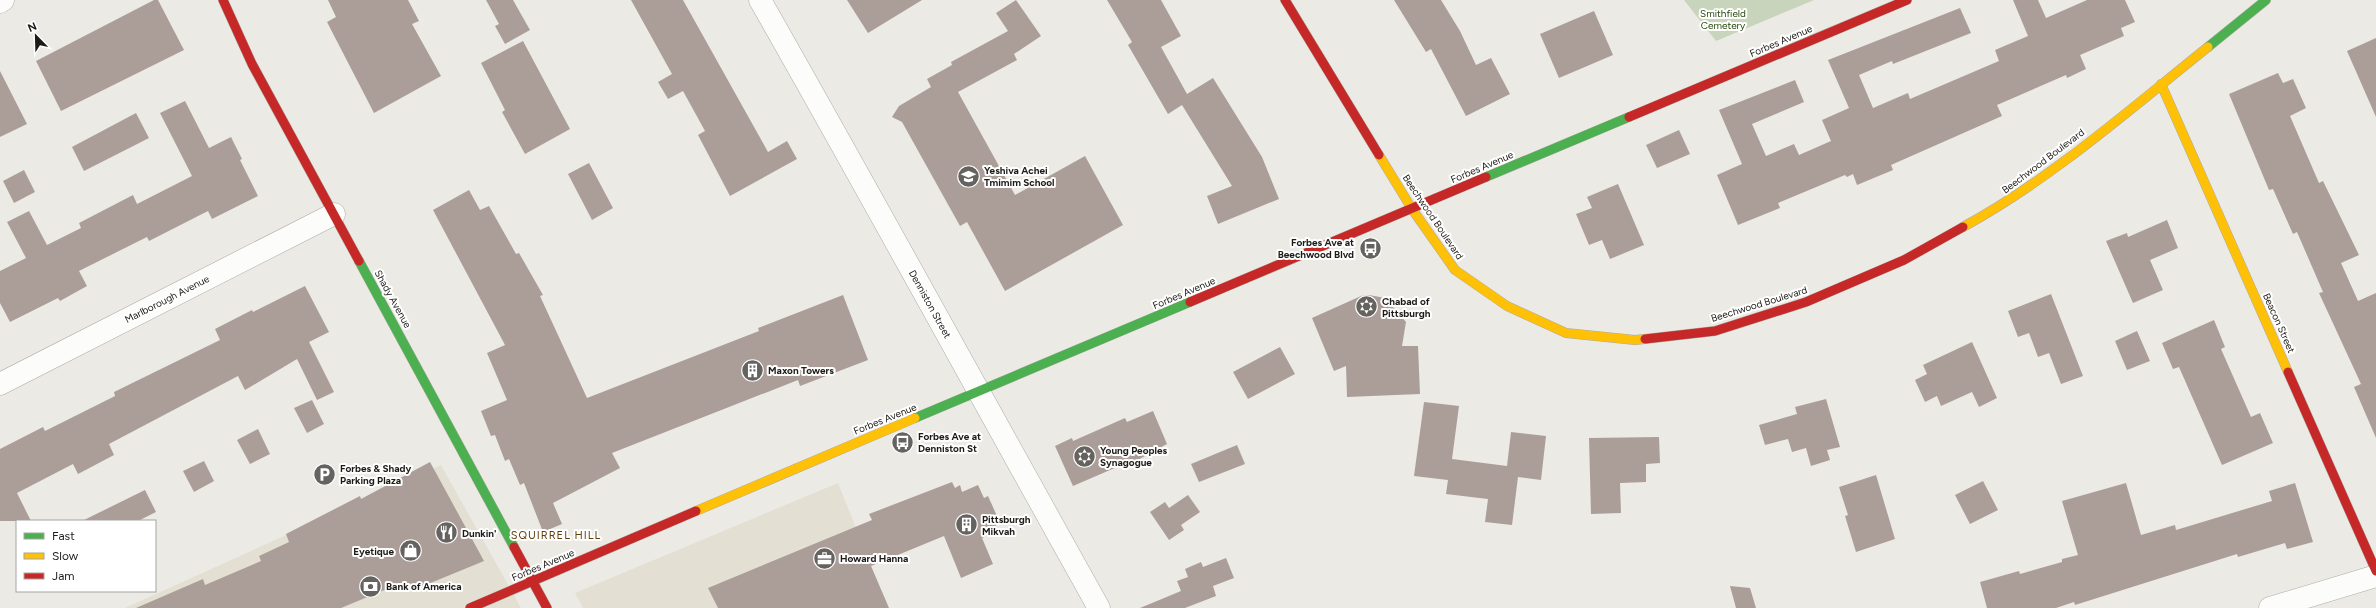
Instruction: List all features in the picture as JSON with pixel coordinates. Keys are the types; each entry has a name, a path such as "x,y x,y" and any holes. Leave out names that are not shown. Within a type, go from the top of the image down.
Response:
{"main road":[{"name":"Shady Avenue","path":"223,0 252,64 547,608"},
{"name":"Beechwood Boulevard","path":"1285,0 1412,209 1456,270 1507,306 1566,332 1635,340 1715,331 1816,298 1904,260 2002,206 2113,123 2266,0"},
{"name":"Forbes Avenue","path":"470,608 707,506 1907,0"},
{"name":"Beacon Street","path":"2161,84 2376,571"}],"street":[{"name":"Denniston Street","path":"760,0 855,166 978,392 1099,608"},
{"name":"Marlborough Avenue","path":"0,384 334,214"},
{"path":"2270,608 2376,576"}],"shaded area":[{"path":"441,465 521,608 125,608"},
{"path":"838,483 888,608 583,608 575,593"}],"green space":[{"name":"Smithfield Cemetery","path":"1684,0 1814,0 1716,41"}],"building":[{"path":"154,0 158,0 184,50 61,111 36,61"},
{"path":"328,0 408,0 419,21 412,24 441,76 374,113 327,22 336,17"},
{"path":"486,0 513,0 530,30 505,44 495,26 499,24"},
{"path":"631,0 683,0 768,152 787,141 797,159 730,196 698,135 705,131 683,91 668,99 658,82 672,74"},
{"path":"847,0 922,0 868,33"},
{"name":"Yeshiva Achei Tmimim School","path":"1016,0 1041,36 1014,54 1017,60 958,92 1015,195 1085,156 1123,225 1005,291 967,222 960,226 902,122 892,117 899,106 931,87 927,79 952,65 951,62 1008,31 996,13"},
{"path":"1107,0 1161,0 1181,36 1161,47 1187,94 1213,78 1262,157 1279,199 1218,224 1207,196 1232,186 1182,105 1168,114 1128,45 1132,42"},
{"path":"1394,0 1441,0 1460,31 1476,65 1491,58 1510,94 1466,116 1431,49 1426,52"},
{"path":"2013,0 2038,0 2046,18 2087,0 2125,0 2135,22 2121,28 2124,36 2080,55 2086,69 2067,78 2066,75 1997,105 2002,116 1891,165 1893,170 1857,185 1853,174 1847,177 1845,175 1778,203 1780,208 1738,225 1717,175 1742,164 1719,110 1795,80 1804,102 1752,124 1766,156 1794,144 1799,155 1831,141 1822,120 1849,108 1828,60 1960,8 1971,33 1893,64 1892,61 1859,75 1873,108 1908,93 1910,99 1999,61 1995,50 2028,36"},
{"path":"1594,11 1613,55 1559,78 1540,34"},
{"path":"2376,38 2376,117 2347,51"},
{"path":"523,41 570,129 525,154 502,112 505,110 481,63"},
{"path":"0,71 27,124 0,137"},
{"path":"2278,73 2283,83 2293,79 2306,108 2290,116 2319,183 2323,181 2359,255 2341,263 2358,301 2376,293 2376,438 2354,387 2361,384 2319,293 2323,292 2297,232 2293,234 2273,189 2269,190 2229,94"},
{"path":"185,101 209,148 231,137 242,159 240,160 258,196 212,219 208,211 149,241 147,237 79,271 87,286 60,301 58,298 10,322 0,303 0,271 26,258 7,222 29,211 47,245 81,228 79,223 133,195 137,204 192,176 160,113"},
{"path":"136,113 149,138 84,171 72,147"},
{"path":"1679,130 1690,154 1657,168 1646,145"},
{"path":"589,163 613,208 592,220 568,174"},
{"path":"24,170 35,192 14,203 3,181"},
{"path":"1618,184 1644,245 1610,259 1602,240 1589,245 1576,214 1592,208 1587,197"},
{"path":"469,190 480,210 489,206 516,254 519,253 543,295 540,296 587,398 759,331 758,328 843,295 868,360 800,386 798,380 612,453 620,468 553,503 562,524 543,532 524,483 520,485 509,459 505,461 495,435 491,436 481,411 507,400 487,353 505,345 433,210"},
{"path":"2167,220 2178,248 2150,260 2163,290 2133,303 2106,241 2127,233 2128,237"},
{"path":"305,286 329,332 309,342 334,392 317,400 297,359 245,390 238,376 109,444 114,455 78,474 73,464 17,493 30,520 0,521 0,449 43,427 45,431 115,396 114,392 220,340 215,329 252,310 253,312"},
{"path":"2051,294 2083,376 2061,384 2049,353 2038,357 2029,333 2018,337 2008,311"},
{"path":"1369,295 1385,298 1406,322 1402,346 1418,346 1420,394 1347,397 1346,366 1334,371 1312,318 1361,296"},
{"path":"2214,320 2225,347 2221,349 2251,417 2260,413 2273,443 2222,465 2179,367 2173,369 2162,343"},
{"path":"2137,331 2150,361 2127,370 2115,341"},
{"path":"1972,342 1997,398 1979,407 1972,392 1941,406 1937,396 1925,402 1915,380 1927,374 1923,365"},
{"path":"1280,347 1295,374 1248,399 1233,372"},
{"path":"1826,399 1840,447 1827,450 1830,460 1811,466 1806,448 1792,452 1788,439 1765,445 1759,425 1797,414 1795,407"},
{"path":"312,400 324,424 307,433 294,408"},
{"path":"1424,402 1459,406 1452,459 1507,466 1511,432 1546,436 1541,480 1518,477 1512,525 1485,522 1488,499 1446,494 1448,480 1414,476"},
{"path":"1153,411 1167,444 1134,462 1125,466 1124,464 1073,486 1055,446 1072,438 1073,441 1125,418 1127,422"},
{"path":"258,429 270,454 250,464 237,440"},
{"path":"1659,437 1660,463 1646,464 1646,482 1620,483 1621,513 1591,514 1589,438"},
{"path":"1237,445 1245,464 1199,482 1191,464"},
{"path":"204,461 214,481 194,492 183,471"},
{"path":"430,462 484,561 411,591 406,581 341,608 136,608 203,579 205,585 261,561 259,556 289,542 286,534 360,496 361,499"},
{"path":"1876,475 1895,539 1856,552 1845,516 1848,515 1839,487"},
{"path":"1983,481 1998,510 1970,524 1955,495"},
{"path":"952,482 955,488 960,485 962,492 978,485 984,498 988,496 997,516 993,518 998,531 982,538 993,564 961,578 944,536 871,566 889,608 718,608 708,588 872,520 869,514"},
{"path":"2126,483 2141,535 2175,525 2176,530 2272,501 2269,491 2295,483 2313,542 2287,549 2285,543 2238,557 2237,554 2075,605 2074,602 2056,608 1987,608 1980,582 2019,571 2020,574 2062,562 2062,559 2078,555 2062,501"},
{"path":"145,490 156,512 140,520 84,520"},
{"path":"1188,495 1200,512 1181,525 1184,530 1169,540 1150,512 1165,502 1169,508"},
{"path":"1226,558 1234,578 1213,586 1216,596 1185,608 1140,608 1181,591 1177,581 1188,577 1185,569 1201,562 1203,567"},
{"path":"1730,586 1750,588 1756,608 1736,608"}],"traffic: fast":[{"path":"2208,47 2266,0"},
{"path":"1486,177 1629,117"},
{"path":"359,261 514,547"},
{"path":"915,418 1190,302"}],"traffic: slow":[{"path":"1963,227 1996,208 2058,166 2089,143 2208,47"},
{"path":"2161,84 2288,372"},
{"path":"1379,155 1412,209 1455,270 1507,306 1566,333 1635,340 1645,339"},
{"path":"696,511 915,418"}],"traffic: jam":[{"path":"223,0 252,64 359,261"},
{"path":"1285,0 1379,155"},
{"path":"1629,117 1907,0"},
{"path":"1190,302 1486,177"},
{"path":"1645,339 1715,331 1806,302 1904,260 1963,227"},
{"path":"2288,372 2376,571"},
{"path":"470,608 696,511"},
{"path":"514,547 547,608"}],"place":[{"name":"Yeshiva Achei Tmimim School","path":"968,176"},
{"name":"Forbes Ave at Beechwood Blvd","path":"1370,248"},
{"name":"Chabad of Pittsburgh","path":"1366,307"},
{"name":"Maxon Towers","path":"752,370"},
{"name":"Forbes Ave at Denniston St","path":"903,442"},
{"name":"Young Peoples Synagogue","path":"1085,456"},
{"name":"Forbes & Shady Parking Plaza","path":"325,474"},
{"name":"Pittsburgh Mikvah","path":"967,525"},
{"name":"Dunkin'","path":"446,533"},
{"name":"Eyetique","path":"410,551"},
{"name":"Howard Hanna","path":"825,558"},
{"name":"Bank of America","path":"370,586"}],"district":[{"name":"SQUIRREL HILL","path":"556,535"}]}
